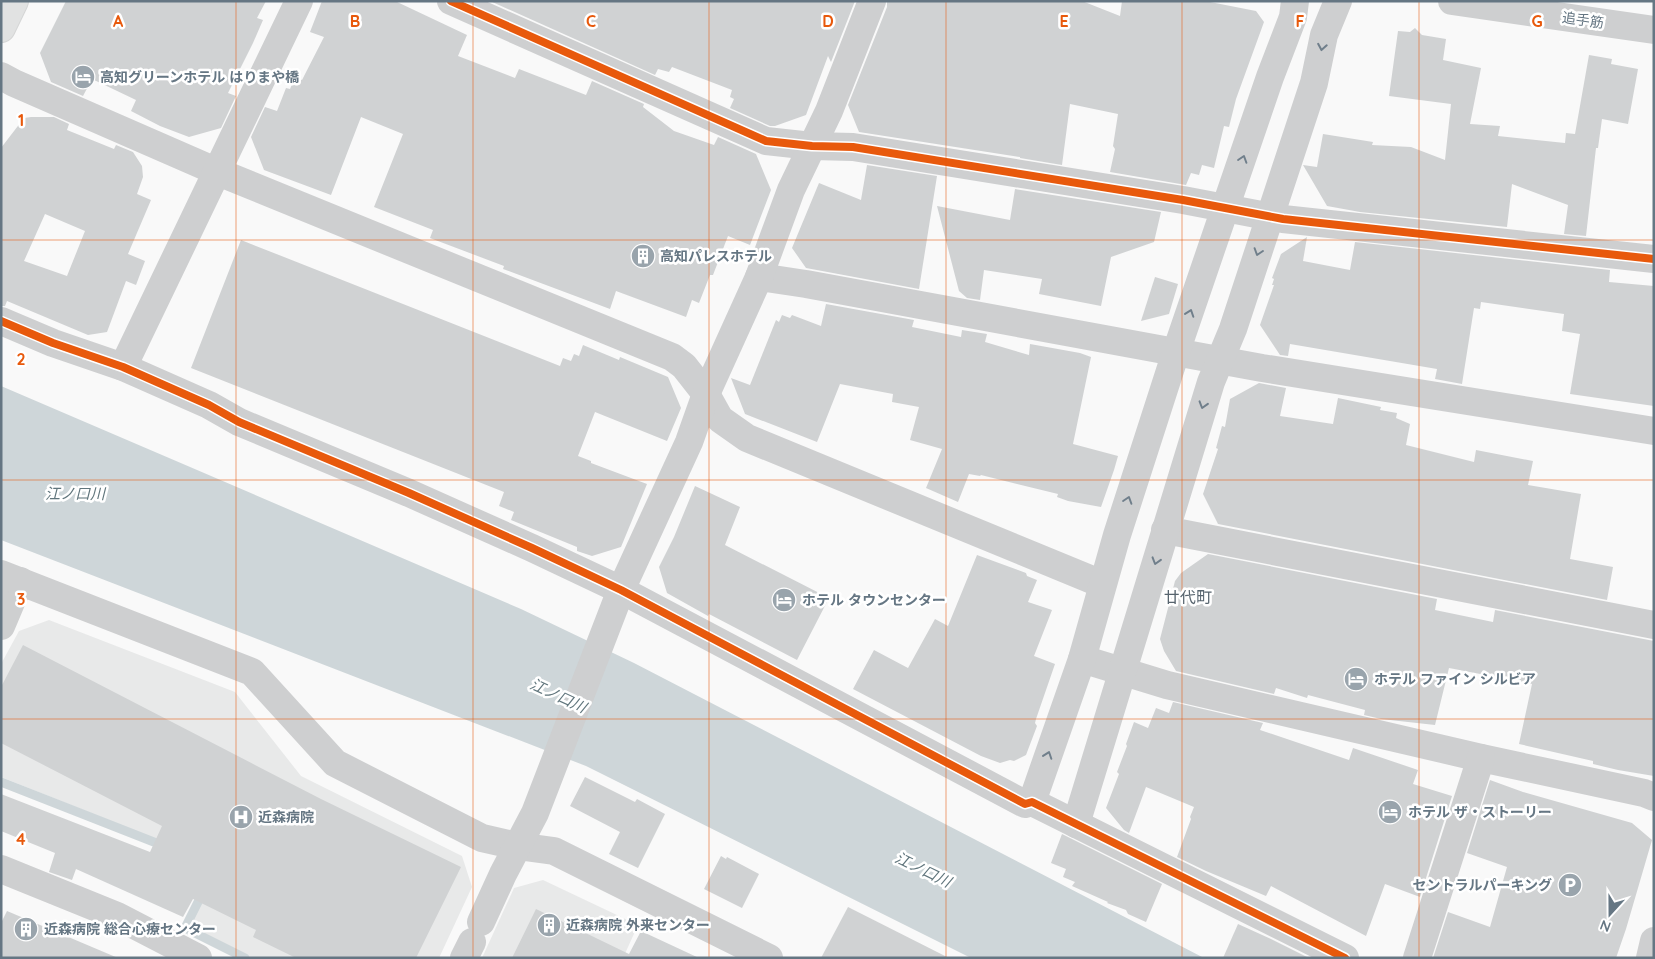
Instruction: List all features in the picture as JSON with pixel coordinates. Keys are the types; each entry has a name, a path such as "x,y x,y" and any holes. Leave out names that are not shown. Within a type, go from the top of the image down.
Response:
{"highway":[{"path":"1,28 14,1"}],"street":[{"path":"124,367 299,1"},
{"path":"450,1 766,141 812,146 853,147 1183,200 1270,216 1654,260"},
{"path":"472,940 535,813 621,590 689,442 706,394 759,277 791,190 829,111 872,1"},
{"path":"1032,802 1082,659 1102,584 1176,352 1270,77 1293,17 1295,1"},
{"path":"1076,824 1210,382 1233,329 1314,83 1324,35 1338,1"},
{"name":"追手筋","path":"1452,1 1654,30"},
{"path":"1,76 218,172 672,357 684,366 706,394 720,419 747,438 1102,584"},
{"path":"759,277 825,287 1221,360 1654,431"},
{"path":"1,321 53,343 124,367 209,405 240,422 409,493 621,590 1025,804 1032,802 1345,958"},
{"path":"1165,530 1654,625"},
{"path":"1,626 11,578 252,672 335,763 482,838 517,846 554,851 769,958"},
{"path":"1082,659 1167,685 1481,758 1644,793 1654,797"},
{"path":"1417,958 1481,758"},
{"path":"1,869 117,916 198,958"},
{"path":"1650,958 1654,941"}],"shaded area":[{"name":"近森病院","path":"49,620 235,692 301,776 462,856 472,887 439,958 251,958 190,926 221,865 1,777 1,664 19,631"},
{"path":"543,880 638,925 623,958 482,958 514,888"}],"water":[{"name":"江ノ口川","path":"1,386 521,609 634,663 1204,958 971,958 586,766 1,540"}],"building":[{"path":"66,1 266,1 257,18 263,20 228,93 236,96 221,128 189,137 160,126 131,111 136,100 92,79 83,96 51,82 40,53"},
{"path":"322,1 395,1 467,35 458,56 515,78 519,69 586,95 592,81 644,104 643,107 674,131 714,145 718,137 756,154 771,190 750,245 728,236 713,275 710,275 699,303 692,300 686,317 616,291 610,309 503,269 504,266 430,238 433,230 374,207 403,134 361,117 331,195 264,170 251,137 265,107 277,111 286,88 290,89 295,77 302,80 324,37 310,32"},
{"path":"490,1 855,1 831,62 828,56 806,115 770,126 730,108 734,99 730,97 732,90 672,67 669,72 658,69 655,75"},
{"path":"887,1 1082,1 1120,16 1122,1 1205,1 1256,11 1264,22 1236,99 1229,127 1224,126 1214,168 1202,165 1199,175 1191,173 1186,185 1110,172 1115,149 1113,146 1118,114 1070,104 1062,165 859,132 848,105 887,7"},
{"path":"1415,28 1422,35 1446,39 1443,60 1481,68 1470,124 1500,126 1498,136 1565,143 1566,133 1575,134 1589,55 1612,59 1611,64 1638,69 1628,124 1602,119 1598,148 1596,148 1586,236 1564,234 1568,205 1512,184 1507,227 1360,212 1327,206 1303,165 1317,167 1323,134 1373,142 1372,145 1411,147 1445,160 1451,104 1389,96 1398,31 1410,32"},
{"path":"54,117 69,124 67,130 114,149 116,145 133,152 142,166 143,177 137,194 151,200 128,254 145,261 136,285 126,281 107,332 88,335 7,301 5,306 1,306 1,148 24,118","holes":["45,214 85,231 67,276 24,261"]},
{"path":"867,165 937,176 919,289 806,268 792,248 819,183 861,200"},
{"path":"1015,189 1161,212 1154,242 1111,257 1101,306 1039,294 1042,279 984,270 980,300 967,298 959,291 937,206 1010,220"},
{"path":"1307,237 1303,261 1350,270 1355,242 1610,270 1609,282 1654,286 1654,406 1570,394 1580,334 1562,331 1564,314 1481,302 1480,309 1474,308 1462,384 1435,379 1437,369 1290,344 1288,356 1280,355 1260,325 1274,285 1272,285 1274,279 1272,278 1281,254"},
{"path":"241,240 560,366 563,358 571,361 574,354 579,356 583,345 619,360 620,357 668,377 681,408 667,441 595,412 578,456 591,461 591,463 647,484 621,547 592,556 577,551 577,547 511,520 514,512 499,506 504,492 191,368"},
{"path":"1155,277 1178,284 1169,314 1141,321"},
{"path":"826,304 914,320 912,327 961,337 962,330 987,334 985,342 1029,355 1030,344 1080,353 1091,357 1073,444 1118,456 1101,507 1068,501 1057,497 1058,494 981,475 969,474 958,502 926,488 942,449 910,440 919,407 892,402 893,394 840,384 817,442 745,414 731,378 750,385 776,320 779,322 782,315 790,318 792,315 821,326"},
{"path":"1259,383 1286,388 1280,416 1333,424 1338,398 1381,407 1380,410 1397,413 1396,418 1410,424 1406,445 1474,462 1476,450 1533,461 1528,485 1581,494 1570,559 1613,567 1607,600 1218,524 1203,494 1218,449 1216,448 1222,426 1225,427 1230,399"},
{"path":"695,486 740,507 725,545 829,598 797,660 709,614 708,616 667,593 659,567 674,537"},
{"path":"1208,554 1437,599 1435,610 1493,622 1495,610 1654,641 1654,776 1618,770 1593,764 1593,761 1519,744 1532,684 1449,668 1435,725 1381,719 1364,715 1365,710 1308,695 1307,698 1276,688 1274,694 1176,671 1164,651 1160,639 1175,581 1181,573"},
{"path":"977,555 1026,573 1027,576 1037,580 1028,602 1052,610 1034,656 1055,664 1036,719 1035,723 1037,726 1026,755 1014,761 1010,760 1000,763 981,756 853,689 874,650 908,668 935,619 948,626"},
{"name":"近森病院","path":"23,645 321,799 461,867 416,958 296,958 253,937 256,930 193,899 183,917 76,869 72,880 49,872 55,853 1,831 1,794 150,852 162,826 1,743 1,687"},
{"path":"1173,702 1263,723 1260,730 1349,760 1353,748 1418,770 1413,784 1452,796 1420,897 1385,884 1366,936 1271,886 1266,896 1177,857 1194,807 1146,787 1129,833 1124,830 1106,808 1119,774 1117,772 1134,722 1148,728 1156,708 1169,713"},
{"path":"585,777 635,802 637,799 665,814 638,868 609,854 620,832 570,806"},
{"name":"セントラルパーキング","path":"1490,780 1523,792 1632,823 1652,840 1616,958 1433,958 1448,912 1490,927 1507,867 1467,853"},
{"path":"1062,834 1162,884 1146,922 1128,914 1126,910 1072,886 1075,882 1063,877 1066,869 1051,863"},
{"path":"721,856 726,859 727,857 759,874 742,908 704,889"},
{"path":"848,907 949,958 821,958"},
{"name":"近森病院 外来センター","path":"536,909 629,954 641,931 699,958 512,958"},
{"name":"近森病院 総合心療センター","path":"7,911 118,958 1,958 1,923"},
{"path":"1238,924 1271,939 1309,958 1223,958"}],"waterway":[{"path":"1,782 164,846"},
{"path":"203,892 185,928 245,958"}],"cycle path":[{"path":"451,1 766,141 812,146 853,147 1183,200 1283,219 1654,259"},
{"path":"1,321 53,343 123,367 209,405 239,422 409,493 621,590 1025,804 1032,802 1345,958"}],"place":[{"name":"高知グリーンホテル はりまや橋","path":"83,77"},
{"name":"高知パレスホテル","path":"643,256"},
{"name":"ホテル タウンセンター","path":"784,600"},
{"name":"ホテル ファイン シルビア","path":"1356,679"},
{"name":"ホテル ザ・ストーリー","path":"1390,812"},
{"name":"近森病院","path":"241,817"},
{"name":"セントラルパーキング","path":"1570,885"},
{"name":"近森病院 外来センター","path":"549,925"},
{"name":"近森病院 総合心療センター","path":"26,929"}],"district":[{"name":"廿代町","path":"1188,597"}]}
